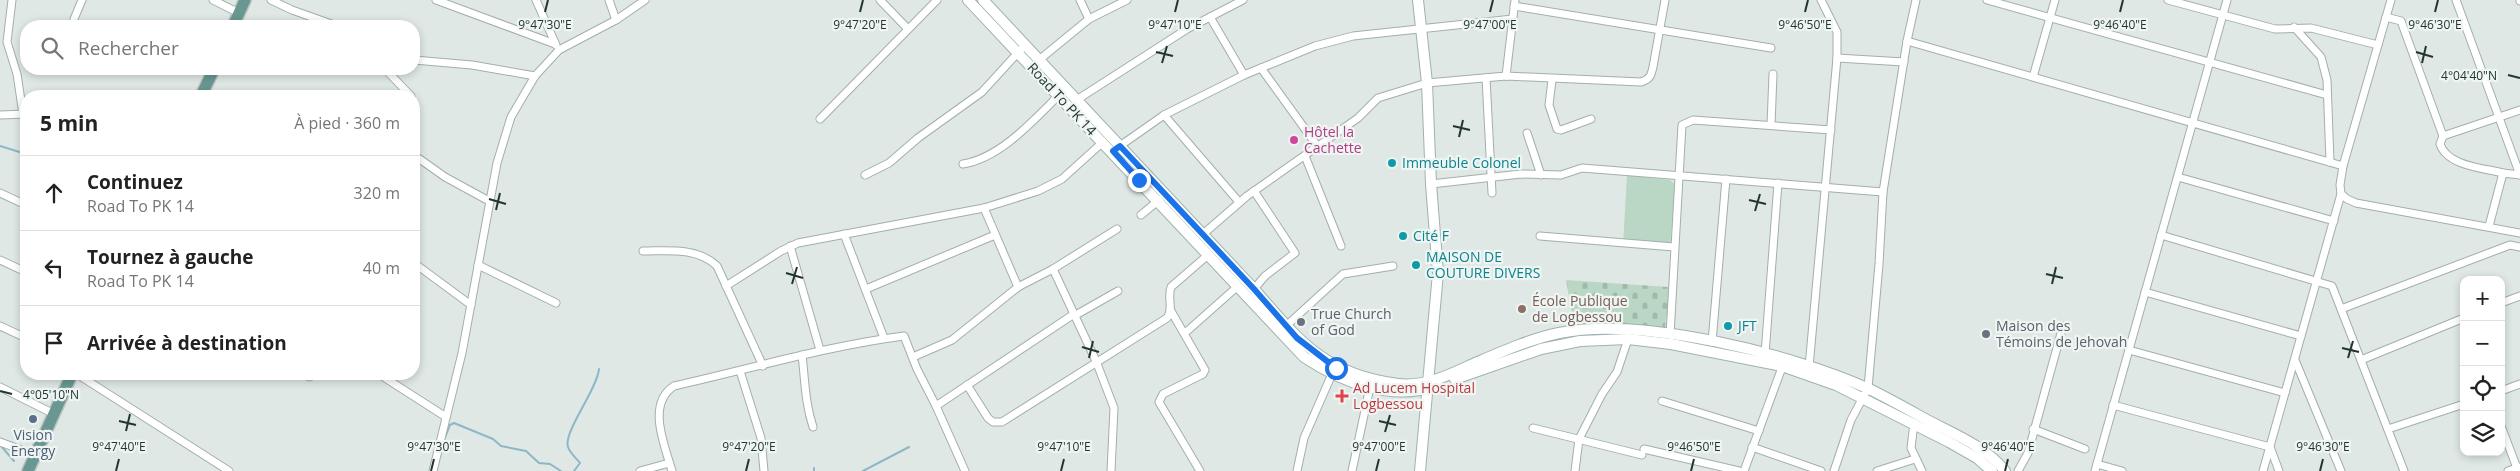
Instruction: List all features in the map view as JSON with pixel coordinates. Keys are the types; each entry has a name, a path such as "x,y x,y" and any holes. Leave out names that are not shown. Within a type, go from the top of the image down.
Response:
{"main road":[{"path":"236,20 245,0"},
{"name":"Road To PK 14","path":"968,0 1021,48 1039,60 1159,200 1304,357 1332,374 1370,387 1409,388"},
{"name":"Road To PK 14","path":"983,0 1059,94 1103,142 1116,149 1202,235 1254,289 1286,326 1312,351 1336,368 1409,388"},
{"path":"1418,0 1427,83 1431,184 1438,273 1420,471"},
{"path":"204,90 211,75"},
{"path":"1427,386 1519,346 1558,333 1618,328 1670,335 1765,354 1865,393 1977,458 1992,471"},
{"path":"1409,388 1427,386 1541,350 1580,341 1628,338 1809,367 1981,448 2005,471"},
{"path":"28,471 69,380"}],"street":[{"path":"12,0 7,42 18,74 21,90"},
{"path":"74,19 82,0"},
{"path":"214,0 240,13"},
{"path":"271,0 320,20"},
{"path":"436,0 557,47"},
{"path":"536,0 557,47"},
{"path":"609,0 616,20"},
{"path":"433,471 462,353 489,201 508,124 535,76 557,47 616,20 645,0"},
{"path":"880,0 908,29"},
{"path":"820,119 936,0"},
{"path":"1080,0 1090,19"},
{"path":"1039,60 1090,19 1127,0"},
{"path":"1076,101 1210,17 1242,0"},
{"path":"1202,235 1254,191 1358,118 1378,98 1427,83 1506,76 1552,80 1641,82 1647,80 1651,76 1665,0"},
{"path":"1809,367 1837,58 1837,32 1821,0"},
{"path":"1824,8 1830,0"},
{"path":"1834,471 1851,420 1865,393 1879,264 1883,192 1907,41 1916,0"},
{"path":"1988,0 2327,95"},
{"path":"2033,77 2055,0"},
{"path":"2168,0 2275,29 2311,28 2378,45"},
{"path":"2122,471 2096,467 2228,0"},
{"path":"2263,471 2342,194 2340,185 2343,166 2391,0"},
{"path":"2386,17 2401,21 2443,136 2440,144 2442,150 2449,157 2459,162 2503,173 2520,175 2456,0"},
{"path":"1506,76 1515,3 1660,31 1771,48"},
{"path":"1210,17 1244,75"},
{"path":"1116,149 1164,115 1244,75 1315,46 1353,36 1513,19"},
{"path":"2294,27 2321,57 2327,95 2330,162"},
{"path":"1907,41 2343,166"},
{"path":"865,175 889,163 918,138 982,92 1021,48"},
{"path":"1837,58 1904,62"},
{"path":"420,61 472,65 535,76"},
{"path":"1261,68 1318,147"},
{"path":"1771,125 1772,74"},
{"path":"393,75 406,90"},
{"path":"1486,78 1492,192"},
{"path":"1552,80 1549,104 1557,129 1561,130 1591,119"},
{"path":"963,164 978,162 987,157 1028,124 1059,94"},
{"path":"2443,136 2520,110"},
{"path":"0,115 20,114"},
{"path":"1164,115 1240,202"},
{"path":"1670,335 1682,125 1686,121 1693,120 1831,130"},
{"path":"1528,132 1540,175"},
{"path":"726,286 790,246 984,208 1038,191 1062,179 1103,142"},
{"path":"1305,156 1341,246"},
{"path":"420,159 445,177 489,201"},
{"path":"1431,184 1491,178 1561,175 1582,168 1883,192"},
{"path":"2489,226 2503,173"},
{"path":"2178,177 2334,221"},
{"path":"1712,342 1726,179"},
{"path":"1765,354 1778,184"},
{"path":"1254,191 1295,253 1265,276 1254,289"},
{"path":"0,194 20,202"},
{"path":"2342,194 2347,199 2356,203 2520,233"},
{"path":"1140,215 1159,200"},
{"path":"984,208 1018,287"},
{"path":"913,357 952,340 1018,287 1053,269 1117,229"},
{"path":"844,234 884,338"},
{"path":"866,288 995,235"},
{"path":"2161,235 2332,286 2404,471"},
{"path":"1540,236 1674,247"},
{"path":"2341,309 2510,245 2520,247"},
{"path":"790,246 820,350"},
{"path":"643,250 684,251 708,258 717,266 763,366"},
{"path":"1200,471 1159,402 1163,394 1203,374 1205,370 1171,311 1169,292 1171,287 1209,254"},
{"path":"0,260 20,269"},
{"path":"478,265 556,303"},
{"path":"1286,326 1343,274 1393,266"},
{"path":"420,267 471,305"},
{"path":"1053,269 1096,361 1114,408 1111,471"},
{"path":"1185,333 1238,286"},
{"path":"936,406 1074,315 1118,291"},
{"path":"2145,292 2301,336"},
{"path":"2505,302 2520,296"},
{"path":"968,385 988,418 993,422 1002,422 1167,318 1171,311"},
{"path":"2361,360 2460,320"},
{"path":"0,326 20,335"},
{"path":"2018,471 2028,453 2033,429 2063,326"},
{"path":"672,471 659,420 661,404 668,390 674,386 763,366 820,350 904,336 917,369 965,471"},
{"path":"1575,471 1579,439 1602,394 1617,372 1628,338"},
{"path":"2129,350 2285,393"},
{"path":"802,355 806,387 805,401 814,427"},
{"path":"2295,360 2341,471"},
{"path":"1744,471 1784,363"},
{"path":"740,371 761,438 764,471"},
{"path":"1297,471 1304,438 1332,374"},
{"path":"86,380 229,471"},
{"path":"388,380 446,417"},
{"path":"2505,390 2520,384"},
{"path":"0,387 54,414"},
{"path":"1352,471 1370,387"},
{"path":"1662,401 1759,431"},
{"path":"2388,429 2460,405"},
{"path":"2113,406 2270,447"},
{"path":"1914,423 1911,445 1915,459 1922,471"},
{"path":"1533,428 1739,471"},
{"path":"2033,429 2085,449"},
{"path":"2505,435 2519,467 2508,471"},
{"path":"0,442 35,455"},
{"path":"1752,447 1821,471"},
{"path":"2270,447 2279,471"},
{"path":"1877,471 1915,459"},
{"path":"640,471 669,463"}],"green space":[{"path":"1627,175 1670,180 1675,184 1670,249 1623,245"},
{"path":"1566,280 1668,287 1670,319 1666,318 1665,328 1614,323 1574,326"}],"waterway":[{"path":"0,146 20,152"},
{"path":"574,471 580,463 568,447 570,431 593,388 599,369"},
{"path":"444,440 450,425 454,423 493,439 501,446 526,451 539,463 550,464 561,471"},
{"path":"1,446 14,461"},
{"path":"863,471 909,447"}],"place":[{"name":"Hôtel la Cachette","path":"1294,140"},
{"name":"Immeuble Colonel","path":"1392,163"},
{"name":"Cité F","path":"1403,236"},
{"name":"MAISON DE COUTURE DIVERS","path":"1416,265"},
{"name":"École Publique de Logbessou","path":"1522,309"},
{"name":"True Church of God","path":"1301,322"},
{"name":"JFT","path":"1728,326"},
{"name":"Maison des Témoins de Jehovah","path":"1986,334"},
{"name":"Ad Lucem Hospital Logbessou","path":"1342,396"},
{"name":"Vision Energy","path":"33,419"}],"route":[{"path":"1139,180 1113,151 1120,146 1254,289 1297,338 1336,368"}]}
